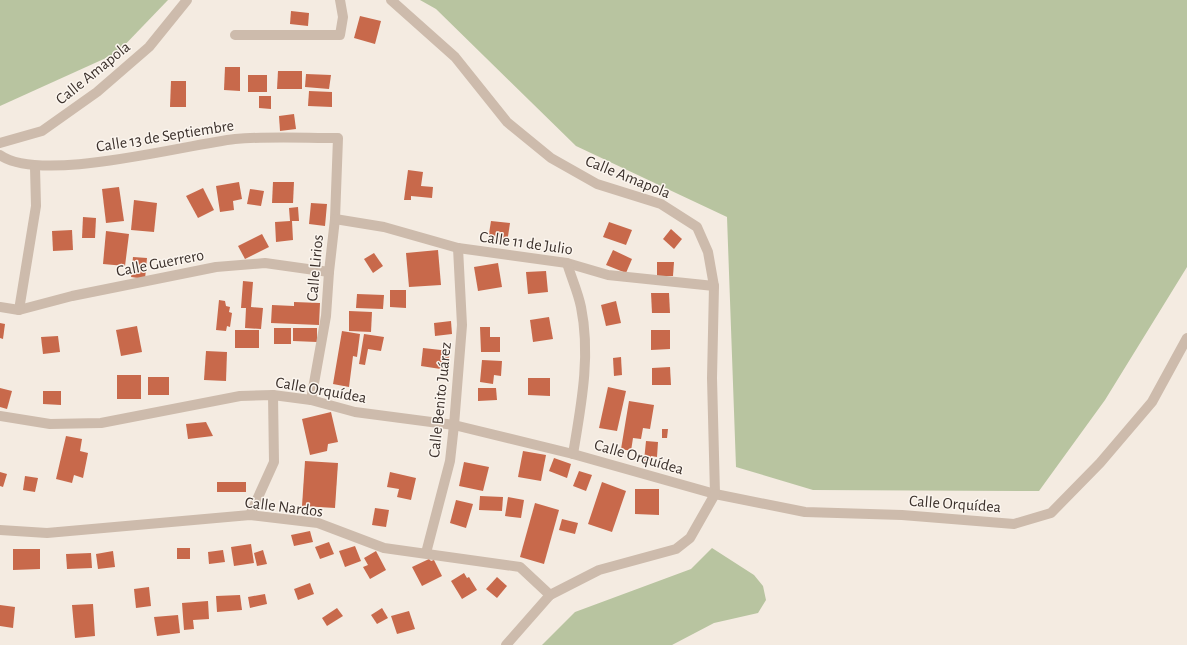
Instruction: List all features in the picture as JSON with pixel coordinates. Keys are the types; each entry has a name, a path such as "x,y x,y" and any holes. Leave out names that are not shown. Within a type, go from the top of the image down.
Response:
{"street":[{"name":"Calle Amapola","path":"0,144 42,131 97,92 149,47 187,0"},
{"path":"235,35 340,35 343,17 340,0"},
{"name":"Calle Amapola","path":"391,0 455,57 508,122 551,158 597,184 661,204 697,227 708,252 714,286 712,378 715,494"},
{"name":"Calle 13 de Septiembre","path":"0,155 7,160 35,167 78,165 235,140 280,137 338,138"},
{"name":"Calle Lirios","path":"311,400 326,316 335,219 338,138"},
{"path":"19,310 36,206 35,167"},
{"name":"Calle 11 de Julio","path":"335,219 384,227 458,248 566,263 608,275 714,286"},
{"name":"Calle Benito Juárez","path":"426,553 450,461 454,425 462,325 458,248"},
{"name":"Calle Guerrero","path":"0,307 19,310 72,296 216,267 265,263 329,272"},
{"path":"566,263 581,307 585,352 583,394 573,454"},
{"name":"Calle Orquídea","path":"0,416 50,424 101,423 240,396 273,395 311,400 355,412 454,425 573,454 715,494 805,512 902,515 1014,524 1051,513 1100,463 1152,402 1187,338"},
{"path":"250,515 274,462 273,395"},
{"path":"506,645 550,595 598,570 676,549 690,538 715,494"},
{"name":"Calle Nardos","path":"0,530 47,533 250,515 318,523 384,548 520,567 550,595"}],"green space":[{"path":"0,0 168,0 117,53 0,106"},
{"path":"420,0 1187,0 1187,267 1105,400 1039,491 813,490 736,467 727,217 576,146 436,9"},
{"path":"712,548 754,575 763,586 766,600 758,613 714,623 672,645 542,645 575,612 691,569"}],"building":[{"path":"291,11 309,13 308,26 290,24"},
{"path":"360,16 381,21 375,44 354,38"},
{"path":"225,67 240,67 240,91 224,90"},
{"path":"278,71 302,71 302,89 277,89"},
{"path":"306,74 331,75 329,89 305,87"},
{"path":"248,75 267,75 267,92 248,92"},
{"path":"171,81 186,81 186,107 170,107"},
{"path":"309,91 332,92 332,107 308,106"},
{"path":"259,96 271,96 271,109 259,108"},
{"path":"294,114 296,129 280,131 279,116"},
{"path":"408,170 423,172 421,186 433,187 432,198 411,196 411,200 404,200"},
{"path":"239,182 242,199 233,201 234,210 220,212 216,186"},
{"path":"273,182 294,182 293,203 272,203"},
{"path":"119,187 124,221 106,223 102,189"},
{"path":"203,188 214,210 198,218 186,196"},
{"path":"250,189 264,191 261,206 247,204"},
{"path":"134,200 157,203 154,232 131,230"},
{"path":"311,203 327,204 325,226 309,224"},
{"path":"298,207 299,221 292,221 293,240 276,242 275,222 290,221 289,208"},
{"path":"83,217 96,218 95,238 82,238"},
{"path":"491,221 510,223 507,243 488,240"},
{"path":"609,222 632,230 626,245 603,237"},
{"path":"671,229 682,239 674,249 663,239"},
{"path":"72,230 73,250 53,251 52,231"},
{"path":"106,231 129,234 125,266 103,264"},
{"path":"262,234 269,247 245,259 238,246"},
{"path":"438,250 441,285 409,287 406,253"},
{"path":"613,250 632,259 626,273 606,265"},
{"path":"374,253 383,266 373,273 364,259"},
{"path":"133,257 147,258 145,279 131,277"},
{"path":"657,262 674,262 673,276 657,276"},
{"path":"498,263 502,287 478,291 474,267"},
{"path":"546,271 548,292 528,294 526,272"},
{"path":"243,281 253,282 251,307 263,308 261,329 245,328 246,308 241,308"},
{"path":"390,290 406,290 406,308 390,307"},
{"path":"651,293 669,293 670,313 652,313"},
{"path":"357,294 384,295 383,309 356,308"},
{"path":"219,300 225,301 226,306 230,307 229,312 232,313 230,327 227,326 226,331 216,330"},
{"path":"616,301 621,323 606,326 601,305"},
{"path":"294,302 320,303 319,325 271,323 272,305 294,306"},
{"path":"349,311 372,312 371,332 349,331"},
{"path":"549,317 553,339 533,342 530,320"},
{"path":"451,321 452,334 435,336 434,323"},
{"path":"0,323 5,324 3,339 0,338"},
{"path":"137,326 142,352 121,356 116,330"},
{"path":"480,327 490,327 490,337 500,337 500,352 481,352"},
{"path":"274,328 291,328 291,344 274,344"},
{"path":"293,328 317,328 317,342 293,341"},
{"path":"235,330 259,330 259,348 235,348"},
{"path":"651,330 670,330 670,349 651,350"},
{"path":"342,331 360,334 357,357 353,356 349,387 333,384"},
{"path":"364,334 384,337 381,351 368,349 365,365 359,364"},
{"path":"58,336 60,352 43,354 41,337"},
{"path":"423,348 450,351 447,370 421,366"},
{"path":"206,351 227,352 226,381 204,380"},
{"path":"621,357 622,375 614,376 613,358"},
{"path":"482,360 502,361 501,376 494,375 493,384 480,382"},
{"path":"670,367 671,385 652,385 652,368"},
{"path":"117,375 141,375 141,399 117,399"},
{"path":"148,377 169,377 169,395 148,395"},
{"path":"528,378 550,378 550,396 528,395"},
{"path":"608,387 626,391 617,431 599,428"},
{"path":"0,388 12,391 7,409 0,407"},
{"path":"478,388 496,388 497,400 478,401"},
{"path":"43,391 61,391 61,405 43,404"},
{"path":"629,401 654,405 650,429 643,428 641,439 633,438 631,451 621,449"},
{"path":"331,412 338,442 328,444 327,451 310,455 302,419"},
{"path":"206,422 213,436 188,439 186,424"},
{"path":"662,429 668,429 667,438 662,438"},
{"path":"66,436 82,439 80,451 88,453 83,478 74,475 72,483 56,479"},
{"path":"646,441 658,442 657,457 651,456 651,461 644,461"},
{"path":"523,451 546,455 541,481 518,477"},
{"path":"554,458 571,464 567,478 549,471"},
{"path":"305,461 338,463 335,508 302,506"},
{"path":"464,462 489,467 483,491 459,486"},
{"path":"579,471 592,475 586,491 573,486"},
{"path":"0,472 7,474 3,487 0,486"},
{"path":"390,472 416,478 411,500 397,497 399,489 387,487"},
{"path":"25,476 38,478 35,492 23,490"},
{"path":"217,482 246,482 246,492 217,492"},
{"path":"602,482 626,491 612,532 588,524"},
{"path":"635,489 659,489 659,515 635,514"},
{"path":"480,496 503,497 502,511 479,510"},
{"path":"508,497 524,500 521,518 505,516"},
{"path":"456,500 473,504 466,528 450,523"},
{"path":"535,503 559,510 544,564 520,557"},
{"path":"375,508 389,510 386,527 372,525"},
{"path":"562,519 578,523 575,534 559,530"},
{"path":"310,531 313,542 294,546 291,535"},
{"path":"329,542 334,554 320,559 315,547"},
{"path":"251,544 254,563 234,566 231,547"},
{"path":"355,546 361,561 345,567 339,551"},
{"path":"177,548 190,548 190,559 177,559"},
{"path":"13,549 40,549 40,569 13,570"},
{"path":"223,550 225,562 209,564 208,552"},
{"path":"263,550 267,564 257,566 254,553"},
{"path":"113,551 115,567 98,569 96,554"},
{"path":"376,551 386,570 370,579 363,567 368,565 364,558"},
{"path":"91,553 92,568 67,569 66,554"},
{"path":"429,559 431,561 434,560 442,576 422,586 412,567"},
{"path":"464,573 467,578 469,577 477,590 462,599 451,581"},
{"path":"497,577 507,586 497,598 486,589"},
{"path":"310,583 314,594 298,600 294,589"},
{"path":"149,587 151,606 136,608 134,589"},
{"path":"265,594 267,604 250,608 248,597"},
{"path":"240,595 242,610 217,612 216,596"},
{"path":"208,601 209,619 193,620 194,629 184,630 182,603"},
{"path":"93,604 95,636 75,638 72,605"},
{"path":"0,605 15,607 13,628 0,626"},
{"path":"337,608 343,616 327,626 322,618"},
{"path":"382,608 388,618 377,624 371,615"},
{"path":"409,611 415,629 397,634 391,616"},
{"path":"178,615 180,633 157,636 154,617"}]}
